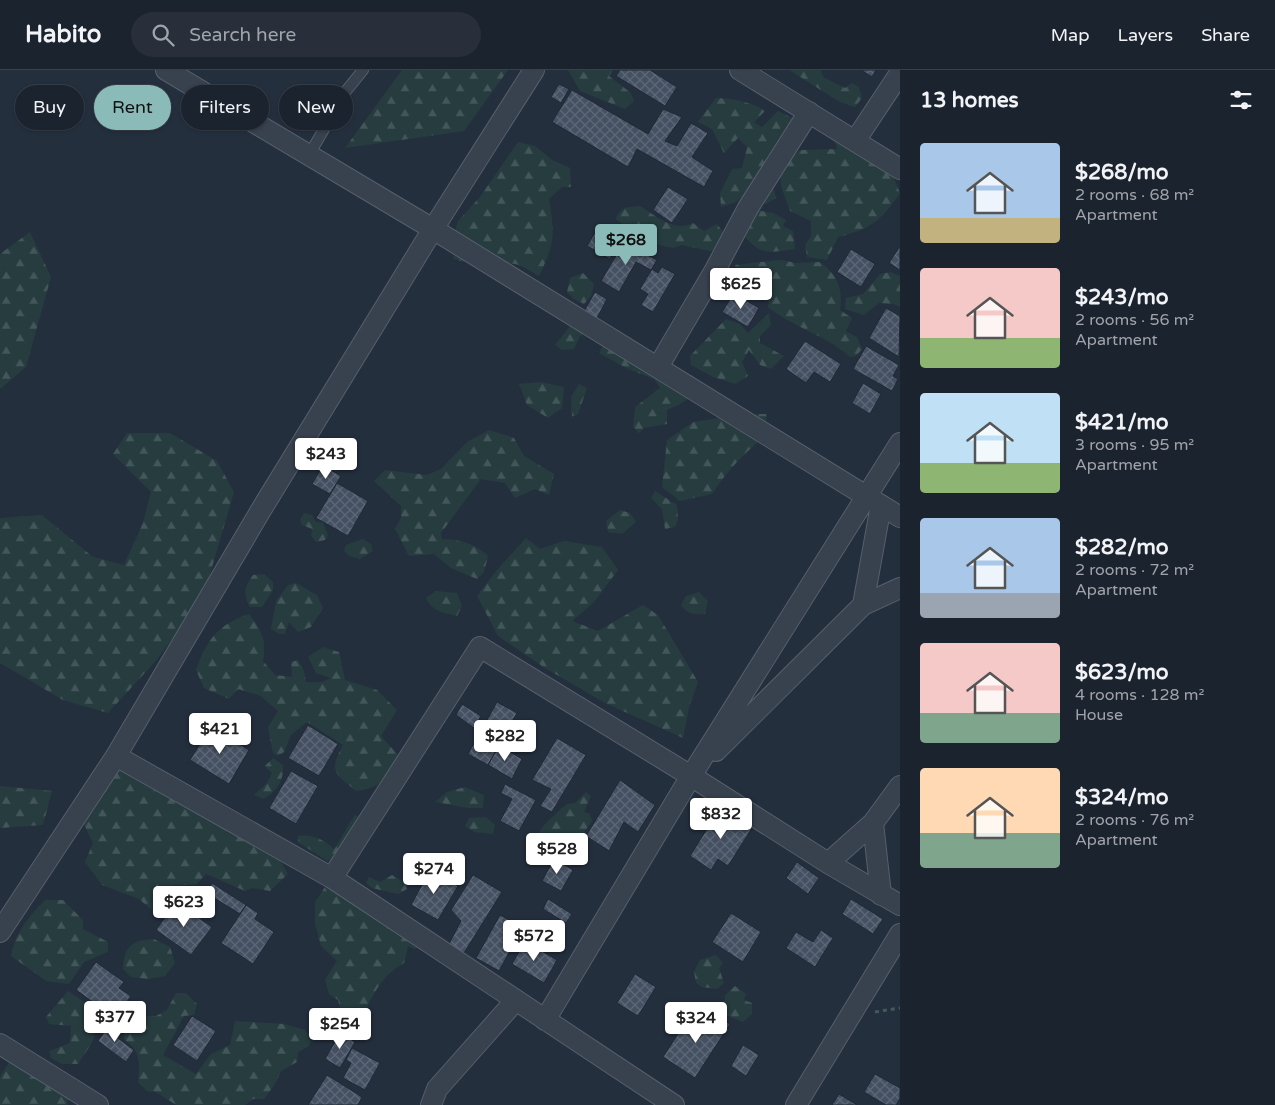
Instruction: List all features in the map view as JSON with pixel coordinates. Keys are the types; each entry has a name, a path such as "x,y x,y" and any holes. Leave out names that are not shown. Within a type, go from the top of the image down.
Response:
{"street":[{"path":"166,70 433,229 900,517"},
{"path":"0,932 116,756 261,510 433,229 534,70"},
{"path":"740,70 900,169"},
{"path":"855,141 900,73"},
{"path":"658,367 715,270 748,208 809,112"},
{"path":"545,1020 691,776 874,500 900,443"},
{"path":"863,605 874,500"},
{"path":"691,776 863,605 900,588"},
{"path":"332,878 480,647 691,776 828,863 900,905"},
{"path":"116,756 332,878 674,1105"},
{"path":"828,863 872,823 900,786"},
{"path":"872,823 881,894"},
{"path":"796,1105 900,934"},
{"path":"431,1105 437,1089 516,1000"},
{"path":"0,1044 98,1105"}],"lane":[{"path":"309,155 346,91 363,70"}],"green space":[{"path":"402,70 508,70 464,131 345,148"},
{"path":"568,70 613,70 609,76 631,93 634,101 625,109 580,91"},
{"path":"789,70 821,70 823,77 845,88 852,83 859,87 862,98 855,107 840,102"},
{"path":"716,98 741,101 765,111 754,122 762,127 778,111 794,119 773,185 776,198 766,204 747,193 736,202 721,207 720,193 732,169 742,168 747,147 738,138 724,153 712,129 698,122"},
{"path":"833,133 892,174 900,193 887,211 867,227 838,237 827,260 807,257 805,245 811,236 811,221 790,211 781,186 780,170 800,150 837,149"},
{"path":"518,142 535,146 552,160 570,168 571,187 562,187 549,199 553,230 551,247 539,276 516,264 506,264 493,270 454,259 451,245 458,221 480,197"},
{"path":"640,206 672,225 686,226 693,223 704,231 717,224 726,236 726,250 710,251 682,245 673,248 659,245 634,233 616,219 623,209"},
{"path":"756,210 773,213 786,220 783,226 793,231 795,249 768,252 757,248 745,237 746,226"},
{"path":"30,232 51,277 26,367 0,389 0,254"},
{"path":"780,260 797,263 820,262 835,277 841,295 840,310 852,318 846,331 857,337 862,349 856,356 850,357 841,349 788,321 768,307 769,297 741,283 735,265"},
{"path":"891,272 900,276 900,307 894,304 879,303 864,315 845,309 846,298 863,294 880,274"},
{"path":"583,273 594,284 591,296 584,304 574,299 567,292 570,278"},
{"path":"769,313 771,325 760,336 760,343 784,356 771,369 760,365 749,350 742,362 748,376 735,384 713,377 691,365 690,356 726,319 740,324 748,333"},
{"path":"579,315 592,330 580,336 574,349 562,350 555,345"},
{"path":"606,339 652,359 673,358 674,369 693,376 697,393 667,410 667,424 644,428 639,433 633,427 635,407 660,388 654,379 628,369 599,353"},
{"path":"541,382 564,387 562,408 548,418 527,405 519,384"},
{"path":"579,384 587,388 578,414 572,417 571,397"},
{"path":"747,414 767,414 765,437 736,463 712,494 680,501 662,487 667,440 693,422"},
{"path":"489,430 514,438 524,456 554,474 549,495 535,489 515,498 505,483 481,479 441,533 442,539 466,543 478,548 488,556 484,572 477,579 451,568 434,554 409,556 395,529 401,518 401,506 374,481 385,470 427,475 441,469 467,442"},
{"path":"127,433 170,433 217,461 234,492 203,598 154,663 108,713 63,700 0,663 0,518 42,515 93,557 124,565 143,523 151,492 113,454"},
{"path":"655,491 677,505 678,520 675,527 665,529 662,509 651,498"},
{"path":"620,510 630,513 636,522 622,534 608,532 606,521"},
{"path":"304,513 312,515 315,521 323,523 328,535 325,540 316,542 311,536 312,529 302,525 300,520"},
{"path":"526,538 540,549 564,541 602,547 618,570 594,602 572,621 598,631 643,605 658,615 698,682 689,707 683,738 605,703 545,668 498,636 477,596 496,571"},
{"path":"363,539 371,544 373,551 360,559 349,556 344,551 346,545"},
{"path":"264,574 273,582 273,590 262,607 250,607 245,594 246,587 253,575"},
{"path":"296,583 317,595 323,608 311,627 298,632 289,622 285,634 279,634 271,629 276,601 288,585"},
{"path":"436,591 457,593 462,606 457,616 438,611 429,603 426,598"},
{"path":"699,592 708,601 705,614 692,613 681,605 686,596"},
{"path":"249,614 262,636 264,647 263,661 275,675 292,677 291,662 298,660 304,671 306,682 322,682 331,678 316,673 308,657 323,647 339,652 345,680 377,690 397,710 381,736 399,756 388,776 372,787 356,791 336,771 336,761 343,745 307,722 291,735 284,752 278,756 273,753 268,727 278,711 261,696 238,689 229,699 204,688 196,670 204,650 221,629 238,618"},
{"path":"273,758 283,765 281,781 272,793 263,799 254,795 267,783 272,773 265,766"},
{"path":"124,765 212,814 228,833 265,849 279,859 288,874 270,891 252,888 245,891 206,874 196,885 174,885 155,913 139,899 102,885 85,862 93,843 81,818 98,789"},
{"path":"0,786 52,791 43,825 0,828"},
{"path":"465,787 484,795 483,808 468,808 435,802 447,792"},
{"path":"586,792 591,796 584,812 590,814 592,821 573,848 567,843 537,863 527,856 533,841 548,821 567,804 575,803"},
{"path":"355,815 362,819 334,859 327,861 298,842 298,836 313,837 326,842 334,849"},
{"path":"486,817 495,825 493,834 474,832 465,826 469,818"},
{"path":"392,875 406,883 407,889 398,894 372,888 366,883 369,877 380,882"},
{"path":"327,884 371,908 380,922 389,918 423,943 415,949 408,946 404,963 389,973 383,980 373,995 361,1020 344,1025 338,1000 329,994 325,980 337,961 321,946 315,924 315,902"},
{"path":"45,900 63,900 83,920 83,929 108,942 108,952 84,962 69,984 46,981 11,956 23,925"},
{"path":"154,939 170,947 175,963 165,976 148,979 131,977 123,969 127,950 135,943"},
{"path":"716,955 723,963 719,968 724,983 717,989 702,987 696,983 694,972 700,960"},
{"path":"735,986 746,994 744,1000 752,1003 752,1014 743,1022 726,1015 724,1008 725,995"},
{"path":"68,991 89,1005 95,1024 92,1042 78,1064 62,1064 51,1058 49,1051 70,1043 71,1026 49,1024 46,1017"},
{"path":"176,993 186,993 197,1004 194,1015 184,1016 163,1055 196,1074 211,1054 230,1045 235,1021 284,1024 305,1030 312,1039 309,1046 298,1052 297,1062 281,1071 275,1084 264,1099 253,1099 245,1105 176,1105 156,1092 147,1091 138,1082 138,1058 134,1048 124,1039 124,1025 138,1016 156,1016 167,1010"},
{"path":"9,1062 52,1068 76,1080 67,1103 68,1105 0,1105 0,1077"}],"building":[{"path":"620,70 650,70 677,87 665,106 616,76"},
{"path":"861,70 876,70 872,77"},
{"path":"559,84 569,89 561,103 551,97"},
{"path":"572,90 648,134 663,109 682,117 665,141 677,146 691,123 708,133 692,157 713,171 704,187 637,149 628,167 552,122"},
{"path":"668,187 688,199 672,223 653,210"},
{"path":"599,226 621,239 610,259 587,246"},
{"path":"624,242 657,260 651,270 636,262 619,292 601,281"},
{"path":"900,246 900,270 889,263"},
{"path":"851,249 875,264 861,287 837,272"},
{"path":"662,267 675,274 653,312 641,305 648,294 640,289 652,269 658,273"},
{"path":"595,292 607,299 596,320 583,313"},
{"path":"734,293 759,308 748,327 722,312"},
{"path":"886,308 900,316 899,357 869,338"},
{"path":"805,341 841,364 830,382 814,372 806,383 786,369"},
{"path":"866,346 899,365 893,376 898,379 892,391 853,369"},
{"path":"863,383 881,394 870,414 852,403"},
{"path":"323,465 341,476 330,494 312,484"},
{"path":"337,483 368,501 348,536 316,518"},
{"path":"497,702 517,713 488,765 468,754"},
{"path":"462,704 481,716 474,728 456,715"},
{"path":"308,725 338,744 319,776 288,758"},
{"path":"211,726 249,750 229,784 190,760"},
{"path":"557,738 586,755 552,812 540,806 551,789 532,780"},
{"path":"499,745 522,759 512,779 488,765"},
{"path":"291,771 318,786 296,824 269,808"},
{"path":"620,780 655,805 638,832 624,822 609,851 586,836"},
{"path":"505,784 536,800 519,831 500,821 512,799 501,793"},
{"path":"720,808 752,828 728,866 718,859 711,870 690,856"},
{"path":"554,859 573,870 561,891 542,881"},
{"path":"797,862 819,878 808,894 786,878"},
{"path":"430,870 458,886 438,920 411,905"},
{"path":"473,875 502,892 464,953 449,944 461,921 451,910"},
{"path":"212,883 246,905 240,914 206,893"},
{"path":"548,899 572,914 566,923 543,909"},
{"path":"851,899 883,919 873,934 842,914"},
{"path":"176,902 212,927 191,955 156,930"},
{"path":"246,905 258,913 255,919 274,932 253,964 221,943"},
{"path":"731,913 761,932 743,962 712,942"},
{"path":"500,915 523,927 499,971 476,958"},
{"path":"821,930 833,938 815,967 786,948 796,932 813,942"},
{"path":"525,941 557,960 544,983 512,964"},
{"path":"96,962 124,982 119,988 131,996 115,1018 76,990"},
{"path":"635,974 656,987 638,1016 617,1003"},
{"path":"692,1012 711,1025 717,1016 730,1024 695,1078 663,1057"},
{"path":"192,1016 216,1031 197,1061 173,1045"},
{"path":"110,1023 119,1030 115,1036 134,1050 126,1062 98,1041"},
{"path":"340,1033 355,1042 340,1068 325,1059"},
{"path":"743,1045 759,1055 746,1076 731,1066"},
{"path":"352,1048 380,1063 365,1090 343,1078 351,1063 346,1060"},
{"path":"875,1074 900,1088 900,1098 896,1105 886,1105 864,1092"},
{"path":"327,1075 362,1097 358,1105 308,1105"},
{"path":"839,1094 857,1105 832,1105"}]}
